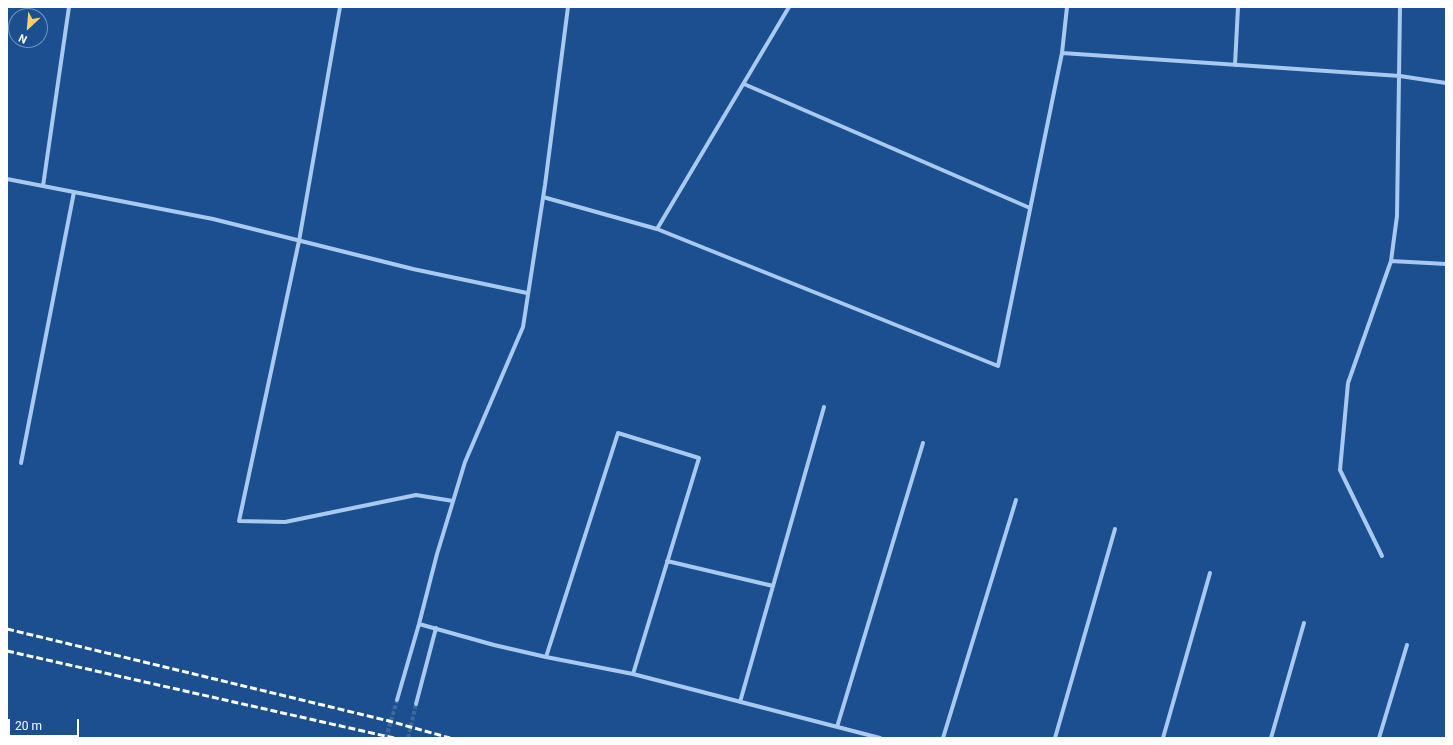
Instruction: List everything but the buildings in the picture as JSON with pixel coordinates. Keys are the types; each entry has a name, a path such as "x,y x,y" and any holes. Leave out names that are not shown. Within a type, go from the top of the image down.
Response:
{"street":[{"path":"43,186 69,7"},
{"path":"340,7 299,241 239,521 285,522 416,495 453,501"},
{"path":"397,700 437,554 465,462 523,327 527,293 543,198 568,7"},
{"path":"657,229 789,7"},
{"path":"543,198 657,229 998,366 1062,53 1067,7"},
{"path":"1235,65 1238,7"},
{"path":"1382,556 1340,470 1348,383 1391,261 1397,216 1400,7"},
{"path":"1062,53 1400,76 1446,83"},
{"path":"744,84 1030,208"},
{"path":"7,179 213,219 414,269 527,293"},
{"path":"20,463 74,192"},
{"path":"1391,261 1446,264"},
{"path":"740,702 824,407"},
{"path":"546,657 618,433 699,458 633,674"},
{"path":"837,727 923,443"},
{"path":"943,738 1016,500"},
{"path":"1055,738 1115,529"},
{"path":"667,561 773,586"},
{"path":"1163,738 1210,573"},
{"path":"1271,738 1304,623"},
{"path":"419,624 494,645 633,674 880,738"},
{"path":"416,704 436,628"},
{"path":"1380,738 1407,645"}],"tunnel":[{"path":"386,738 397,700"},
{"path":"408,738 416,704"}],"railway":[{"path":"7,629 389,721 450,738"},
{"path":"7,651 394,738"}]}
